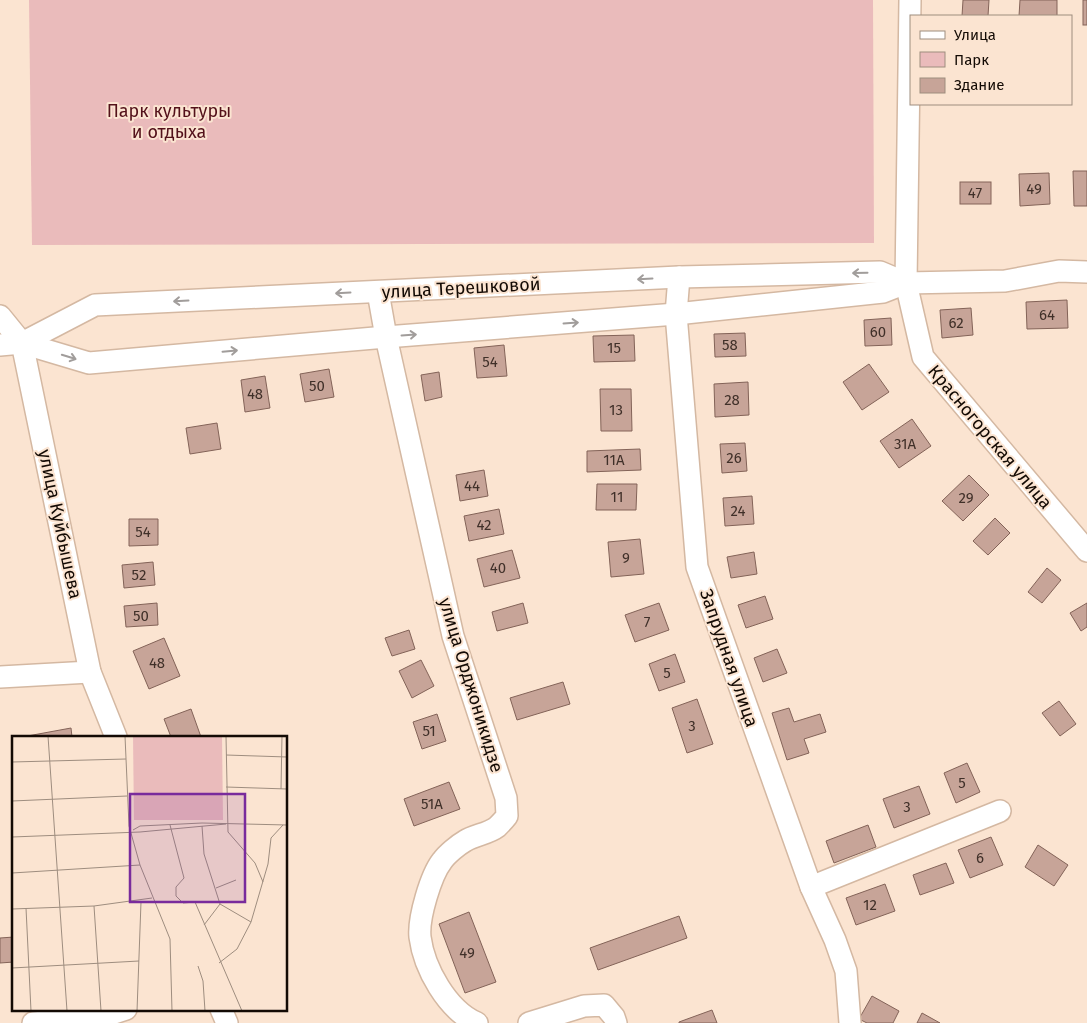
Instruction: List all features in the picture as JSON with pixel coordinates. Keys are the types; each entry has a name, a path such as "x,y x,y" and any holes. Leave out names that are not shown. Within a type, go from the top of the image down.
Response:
{"street":[{"name":"Красногорская улица","path":"910,0 906,284 923,357 1087,551"},
{"name":"улица Терешковой","path":"0,345 22,343 89,363 676,314 884,292 906,284 1006,281 1059,271 1087,272"},
{"name":"улица Терешковой","path":"22,343 95,305 679,277 880,272 906,284"},
{"name":"Запрудная улица","path":"679,277 676,314 697,567 811,887 836,940 846,971 850,1023"},
{"name":"улица Орджоникидзе","path":"378,292 386,337 453,636 506,798 507,816 496,828 465,840 442,860 431,879 423,911 420,936 430,969 447,1000 470,1020 477,1023"},
{"name":"улица Куйбышева","path":"0,316 22,343 90,672 116,736"},
{"path":"0,677 90,672"},
{"path":"811,887 1000,811"},
{"path":"529,1023 584,1006 604,1005 614,1017 616,1023"},
{"path":"33,1023 102,1020 124,1010"},
{"path":"222,1010 227,1023"}],"green space":[{"name":"Парк культуры и отдыха","path":"29,0 873,0 874,243 32,245"}],"building":[{"path":"963,0 989,0 988,15 962,15"},
{"path":"1020,0 1057,0 1057,15 1019,15"},
{"path":"1083,0 1087,0 1087,25 1083,25"},
{"path":"1073,171 1087,171 1087,206 1074,206"},
{"path":"1049,173 1050,204 1020,206 1019,174"},
{"path":"960,182 991,182 991,204 960,204"},
{"path":"1067,300 1068,328 1027,329 1026,302"},
{"path":"971,308 973,335 942,338 940,310"},
{"path":"891,318 892,345 865,346 864,320"},
{"path":"745,333 746,356 715,357 714,334"},
{"path":"634,335 635,361 594,362 593,336"},
{"path":"504,345 507,376 477,378 474,348"},
{"path":"869,364 889,392 862,410 843,382"},
{"path":"329,369 334,397 305,402 300,374"},
{"path":"439,372 442,397 425,401 421,375"},
{"path":"265,376 270,408 245,412 241,380"},
{"path":"748,382 749,415 715,417 714,384"},
{"path":"600,389 631,389 632,431 601,431"},
{"path":"912,419 931,446 899,468 880,441"},
{"path":"217,423 221,449 190,454 186,428"},
{"path":"745,443 747,471 722,473 720,444"},
{"path":"640,449 641,470 587,472 587,451"},
{"path":"484,470 488,496 460,501 456,475"},
{"path":"969,475 989,495 963,521 942,501"},
{"path":"597,484 637,484 636,510 596,510"},
{"path":"752,496 754,524 725,526 723,498"},
{"path":"499,509 504,534 469,541 464,516"},
{"path":"995,518 1010,533 988,555 973,541"},
{"path":"129,519 158,519 158,545 129,546"},
{"path":"640,539 644,574 611,577 608,542"},
{"path":"512,550 520,578 484,587 477,559"},
{"path":"754,552 757,574 731,578 727,557"},
{"path":"153,562 155,585 124,588 122,565"},
{"path":"1047,568 1061,580 1042,603 1028,592"},
{"path":"765,596 773,619 746,628 738,605"},
{"path":"157,603 158,625 126,627 124,606"},
{"path":"523,603 528,623 497,631 492,612"},
{"path":"659,603 669,630 635,642 625,615"},
{"path":"1087,603 1087,627 1081,631 1070,613"},
{"path":"409,630 415,649 392,656 385,638"},
{"path":"164,638 180,676 149,689 133,651"},
{"path":"777,649 787,673 763,682 754,658"},
{"path":"675,654 685,682 659,691 649,664"},
{"path":"421,660 434,686 412,698 399,671"},
{"path":"563,682 570,704 517,720 510,698"},
{"path":"697,699 713,744 687,753 672,708"},
{"path":"1059,701 1076,724 1060,736 1042,713"},
{"path":"789,708 794,722 820,714 826,732 804,739 809,753 787,760 772,713"},
{"path":"191,709 201,736 171,736 164,719"},
{"path":"437,714 446,741 422,749 413,722"},
{"path":"71,728 72,736 27,736"},
{"path":"967,763 980,792 956,803 944,773"},
{"path":"449,782 460,809 414,826 404,799"},
{"path":"919,786 930,814 894,828 883,799"},
{"path":"868,825 876,847 834,863 826,841"},
{"path":"991,837 1003,865 970,878 958,850"},
{"path":"1038,845 1068,865 1054,886 1025,867"},
{"path":"946,863 954,883 920,895 913,875"},
{"path":"885,884 895,911 856,925 846,898"},
{"path":"469,912 496,982 465,993 439,924"},
{"path":"679,916 687,938 598,970 590,948"},
{"path":"12,937 12,962 0,963 0,938"},
{"path":"872,996 899,1011 893,1023 867,1023 859,1019"},
{"path":"712,1010 717,1023 679,1023 679,1022"},
{"path":"922,1013 940,1023 917,1023"}]}
